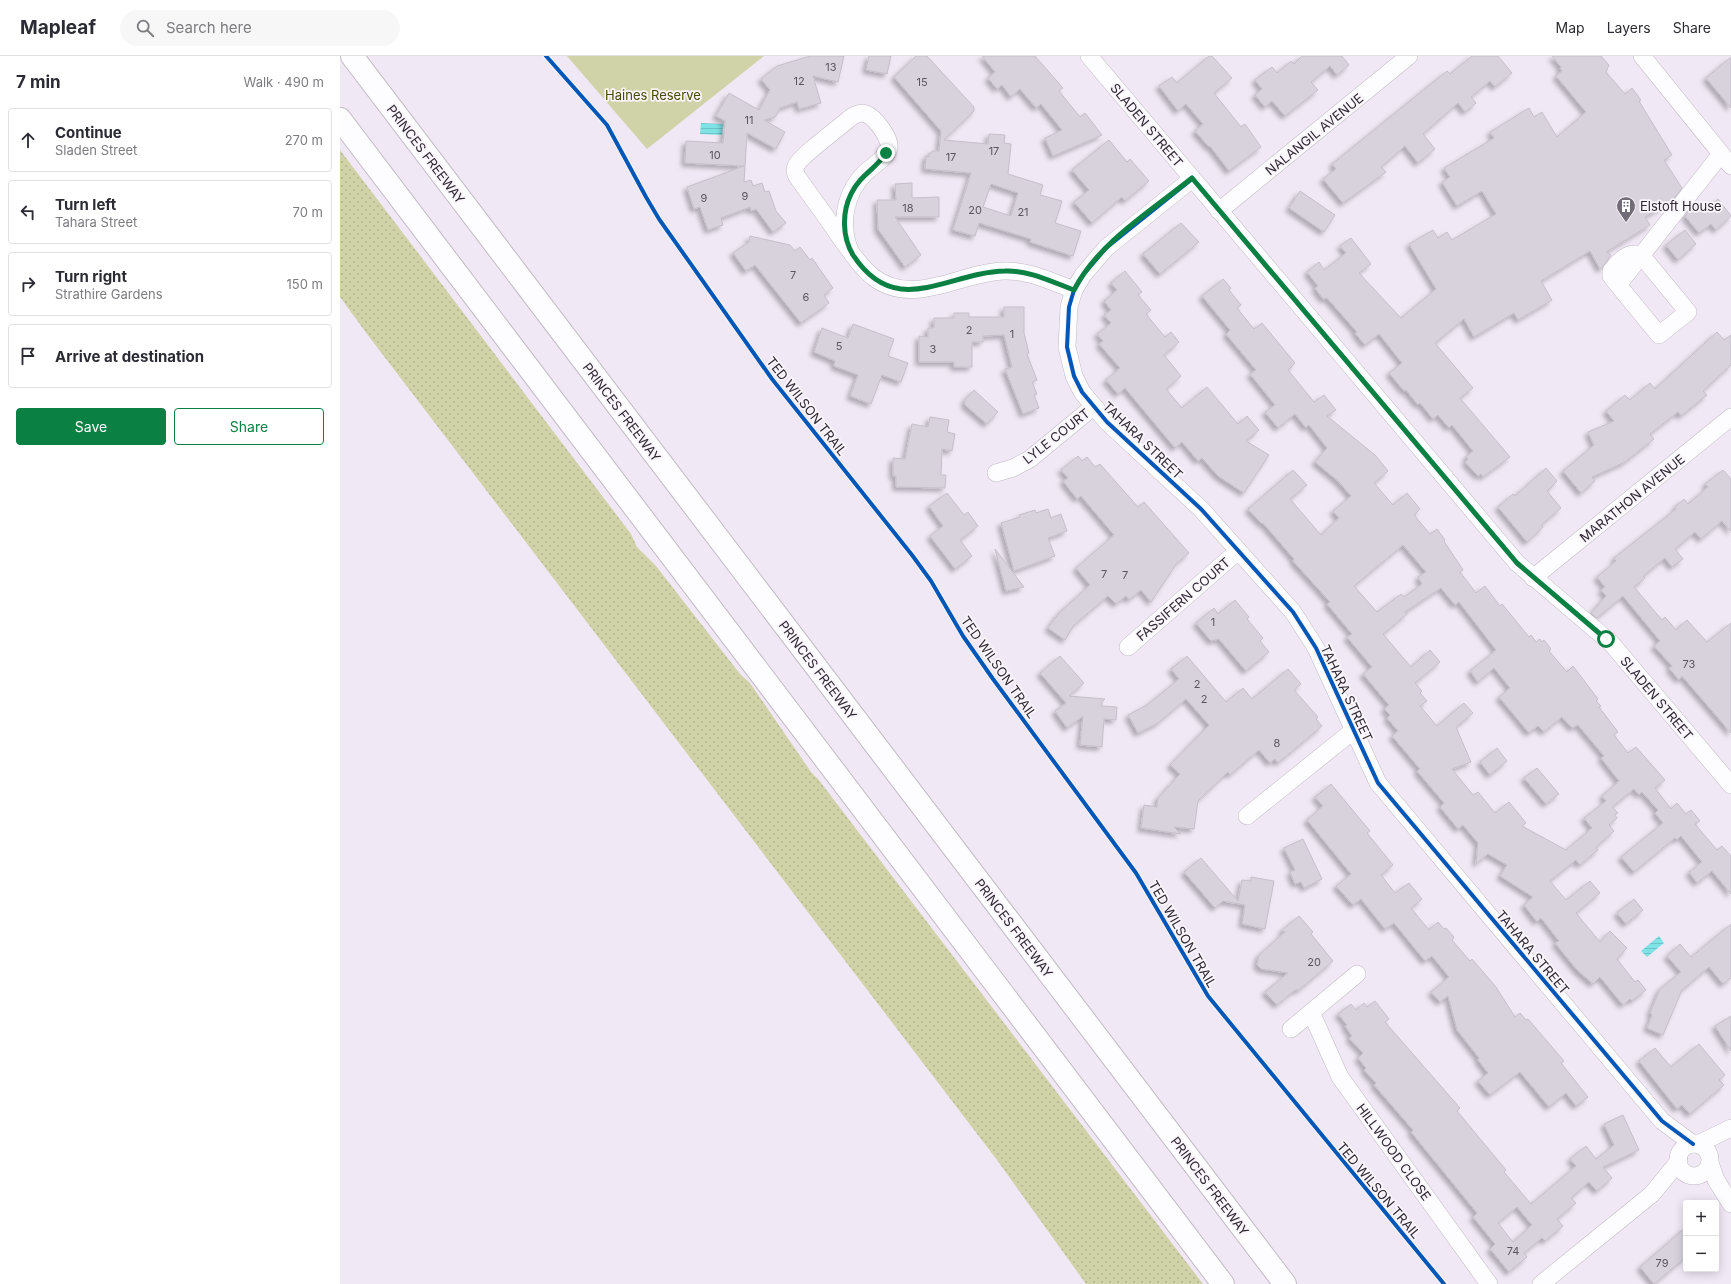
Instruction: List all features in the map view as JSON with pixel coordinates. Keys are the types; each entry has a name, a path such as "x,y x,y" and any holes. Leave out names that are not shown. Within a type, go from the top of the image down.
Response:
{"highway":[{"name":"PRINCES FREEWAY","path":"352,56 1284,1284"},
{"path":"340,119 1223,1284"}],"street":[{"name":"SLADEN STREET","path":"1089,56 1512,557 1533,578 1611,644 1731,785"},
{"name":"NALANGIL AVENUE","path":"1219,211 1409,56"},
{"path":"1641,255 1688,312 1659,335 1618,285 1641,255 1726,160 1642,56"},
{"path":"850,251 844,225 849,198 860,179 884,156 889,148 887,137 871,116 865,114 852,117 805,156 795,168 798,178 850,251 874,278 889,286 904,290 922,289 982,273 1006,271 1037,276 1074,290"},
{"name":"TAHARA STREET","path":"1192,178 1099,254 1074,290 1069,306 1067,327 1068,356 1078,385 1093,407 1201,509 1293,612 1316,648 1378,783 1662,1121 1695,1144"},
{"name":"LYLE COURT","path":"996,473 1013,468 1030,459 1093,407"},
{"name":"MARATHON AVENUE","path":"1533,578 1731,417"},
{"name":"FASSIFERN COURT","path":"1128,647 1238,551"},
{"path":"1247,816 1354,730"},
{"path":"1291,1029 1357,974"},
{"name":"HILLWOOD CLOSE","path":"1311,1012 1340,1077 1489,1284"},
{"name":"TAHARA STREET","path":"1662,1121 1679,1158"},
{"path":"1652,1194 1679,1158 1684,1148 1731,1129"},
{"path":"1541,1284 1652,1194 1691,1175 1705,1172 1710,1161 1731,1129"},
{"path":"1695,1144 1706,1149 1728,1200"},
{"path":"1679,1158 1682,1170 1728,1200"}],"green space":[{"name":"Haines Reserve","path":"567,56 764,56 647,149"},
{"path":"340,150 631,534 637,547 656,566 740,674 750,683 811,772 818,779 1203,1284 1086,1284 997,1160 340,297"}],"water":[{"path":"701,123 723,124 722,135 700,134"},
{"path":"1659,936 1664,943 1647,957 1641,951"}],"building":[{"path":"810,56 844,56 838,82 813,76 821,103 799,109 797,102 780,108 775,117 764,120 785,132 776,149 747,133 744,182 751,180 753,186 762,183 765,192 769,191 776,211 786,223 773,232 756,209 751,211 750,207 721,218 723,225 708,230 700,207 694,209 687,187 744,166 685,163 686,141 723,143 725,121 716,116 729,93 759,110 770,90 761,79 777,66"},
{"path":"869,56 891,56 887,74 866,70"},
{"path":"916,56 927,56 974,107 974,111 944,140 988,144 989,134 1005,135 1004,143 1011,144 1008,174 1043,185 1040,195 1062,201 1055,223 1081,231 1073,256 1030,242 1031,239 979,223 975,236 953,230 971,173 925,169 926,156 929,157 929,153 932,153 932,151 939,151 941,131 894,77","holes":["991,184 1018,193 1011,216 983,207"]},
{"path":"982,56 1035,56 1063,88 1059,91 1080,117 1085,113 1102,135 1053,156 1045,138 1062,130 1041,104 1036,108 1020,89 1011,97 1002,85 997,89 988,78 995,72"},
{"path":"1209,56 1212,56 1232,78 1214,93 1241,127 1245,124 1261,147 1229,171 1210,146 1209,147 1195,131 1203,124 1186,104 1178,111 1159,86 1172,77 1177,83"},
{"path":"1302,56 1342,56 1349,65 1337,75 1330,66 1311,82 1318,90 1285,116 1272,101 1265,107 1255,95 1262,89 1255,80 1272,67 1277,73 1291,61 1294,64"},
{"path":"1472,56 1498,56 1512,73 1495,87 1490,81 1471,97 1476,103 1465,112 1458,103 1423,134 1435,149 1418,163 1405,146 1381,167 1386,172 1343,203 1323,179 1336,169 1332,164 1447,71 1450,74"},
{"path":"1552,56 1601,56 1609,65 1606,72 1625,94 1632,88 1641,100 1639,101 1672,155 1664,160 1682,188 1672,201 1645,217 1650,225 1606,252 1611,255 1602,268 1600,269 1590,251 1541,281 1552,300 1518,320 1514,313 1474,337 1464,319 1435,343 1473,388 1460,398 1510,457 1483,477 1481,474 1478,476 1465,462 1468,459 1466,457 1473,451 1452,425 1449,428 1438,415 1433,419 1420,403 1418,405 1389,373 1402,363 1379,334 1365,345 1355,333 1357,332 1327,298 1323,299 1315,288 1318,286 1307,272 1319,262 1324,270 1346,253 1340,246 1351,238 1371,264 1359,273 1401,318 1436,289 1409,244 1433,230 1438,238 1447,232 1452,240 1496,214 1482,191 1457,206 1442,182 1450,177 1444,168 1494,138 1490,132 1529,108 1534,117 1542,112 1557,137 1586,112 1556,76 1562,71 1560,69 1561,67"},
{"path":"1731,57 1731,108 1706,78"},
{"path":"1109,140 1127,162 1130,159 1149,181 1125,201 1122,197 1092,223 1074,202 1089,190 1072,170"},
{"path":"912,183 912,198 939,197 939,217 895,217 921,255 905,267 878,229 877,200 896,200 895,184"},
{"path":"1300,191 1335,215 1324,232 1289,208"},
{"path":"1718,199 1731,216 1716,230 1711,224 1699,233 1685,216 1695,204 1702,213"},
{"path":"1181,223 1199,242 1160,274 1143,254"},
{"path":"1685,230 1696,244 1678,260 1666,245"},
{"path":"750,236 790,245 795,251 800,247 810,260 812,258 833,288 824,295 829,303 801,323 755,265 746,271 733,253 749,242"},
{"path":"1125,271 1142,292 1138,295 1151,310 1146,314 1165,337 1171,332 1179,342 1164,355 1181,376 1166,389 1182,408 1207,387 1238,424 1247,416 1259,430 1246,441 1269,455 1244,493 1218,476 1202,458 1198,461 1182,442 1175,448 1125,388 1118,394 1106,380 1120,368 1099,344 1103,341 1097,334 1111,323 1104,315 1111,310 1104,301 1117,290 1111,283"},
{"path":"1223,279 1231,288 1229,290 1241,305 1237,308 1254,329 1262,323 1295,363 1288,370 1314,402 1324,395 1336,410 1327,416 1375,455 1388,471 1374,483 1393,505 1407,493 1420,509 1414,515 1430,534 1437,529 1463,570 1460,572 1476,593 1485,586 1500,606 1502,604 1529,637 1531,635 1536,642 1540,639 1542,642 1544,640 1551,649 1549,651 1567,672 1573,666 1598,699 1596,701 1601,706 1599,707 1618,732 1614,735 1628,753 1636,747 1665,780 1655,788 1671,809 1677,803 1686,814 1691,810 1700,821 1695,824 1717,850 1722,846 1731,856 1731,894 1712,871 1697,883 1689,872 1702,862 1681,836 1677,840 1675,838 1634,872 1621,857 1663,823 1655,813 1658,810 1642,792 1639,795 1634,789 1612,807 1618,813 1615,815 1617,818 1609,825 1614,831 1596,847 1598,850 1580,865 1576,860 1550,881 1566,900 1590,881 1600,893 1576,913 1600,942 1610,931 1627,948 1617,959 1635,982 1638,980 1646,990 1632,1001 1630,999 1623,1005 1600,977 1593,984 1577,970 1555,943 1559,941 1541,918 1537,922 1524,905 1533,897 1500,876 1507,865 1488,854 1476,864 1478,843 1463,825 1458,829 1440,807 1444,803 1417,771 1420,769 1392,736 1398,731 1387,718 1390,715 1384,709 1389,705 1363,674 1372,667 1347,637 1352,634 1327,604 1330,602 1293,561 1294,559 1263,523 1262,524 1248,509 1293,470 1307,485 1290,499 1321,535 1339,518 1333,511 1351,496 1338,481 1315,462 1327,448 1309,425 1306,428 1295,414 1278,428 1265,412 1275,405 1250,374 1256,370 1226,334 1230,330 1202,296","holes":["1403,545 1426,572 1418,577 1422,584 1404,597 1401,594 1377,612 1354,586","1441,588 1455,605 1459,602 1496,650 1470,671 1478,682 1494,668 1510,688 1499,697 1529,733 1538,726 1544,732 1562,717 1572,728 1578,725 1604,756 1601,758 1619,781 1602,796 1606,801 1584,818 1592,828 1566,850 1522,826 1526,823 1509,802 1495,813 1478,792 1473,795 1452,769 1471,762 1456,727 1473,713 1464,703 1437,726 1420,706 1427,701 1420,693 1422,691 1415,683 1440,662 1430,650 1411,667 1383,634 1407,614 1405,612"]},
{"path":"1004,307 1024,307 1024,333 1029,353 1027,354 1037,380 1032,382 1037,394 1034,395 1039,408 1023,414 1005,369 1012,367 1004,335 983,336 983,342 972,342 972,367 954,367 954,362 919,362 919,336 928,337 928,328 934,328 934,318 954,318 954,313 969,313 969,317 1004,317"},
{"path":"853,324 894,339 888,356 908,363 901,382 882,375 871,404 850,396 858,375 834,366 835,361 814,352 822,328 848,338"},
{"path":"1717,332 1724,340 1731,335 1731,365 1703,391 1707,395 1681,416 1678,412 1650,434 1654,439 1625,462 1592,477 1595,481 1581,493 1563,471 1594,445 1588,432 1614,421 1606,411 1625,395 1630,400 1650,383 1655,389"},
{"path":"974,390 998,412 987,424 965,405 965,400"},
{"path":"930,417 949,420 947,432 955,434 952,451 942,449 941,475 946,475 945,488 896,487 896,476 893,476 893,458 905,459 912,424 928,427"},
{"path":"1078,456 1082,461 1087,457 1095,467 1100,464 1138,507 1144,502 1189,553 1177,563 1151,602 1141,590 1129,600 1126,596 1116,604 1108,596 1074,625 1065,640 1048,628 1059,613 1090,585 1076,568 1114,535 1081,496 1077,499 1063,481 1068,478 1061,470"},
{"path":"1546,468 1557,481 1547,491 1561,508 1541,525 1543,527 1527,542 1498,507 1513,494 1515,496"},
{"path":"1723,470 1731,479 1731,531 1722,521 1701,539 1695,532 1675,549 1683,559 1672,567 1665,558 1643,576 1645,578 1634,587 1662,620 1665,617 1676,630 1687,620 1707,642 1731,623 1731,733 1682,676 1679,680 1669,668 1672,666 1654,646 1660,641 1623,596 1597,618 1591,613 1606,596 1601,590 1605,587 1597,577 1616,561 1614,558 1676,509 1675,507 1684,499 1688,504 1708,487 1705,484"},
{"path":"947,493 964,515 968,512 978,526 960,540 972,556 955,569 930,536 943,526 929,506"},
{"path":"1048,509 1051,518 1061,514 1067,531 1048,538 1055,556 1014,571 1001,523 1035,510 1036,513"},
{"path":"995,549 1024,587 1006,591"},
{"path":"1235,600 1249,617 1247,619 1263,638 1260,641 1269,652 1246,671 1219,639 1211,641 1196,623 1214,608 1218,614"},
{"path":"1060,656 1084,683 1069,696 1105,699 1101,706 1117,707 1116,720 1104,719 1102,747 1080,745 1083,716 1067,728 1055,711 1066,703 1040,673"},
{"path":"1187,656 1226,702 1243,688 1252,699 1288,669 1301,684 1294,690 1318,717 1316,719 1322,726 1278,763 1275,759 1270,763 1259,750 1230,775 1228,772 1198,801 1194,829 1174,827 1181,834 1141,828 1144,805 1157,807 1158,798 1180,774 1170,765 1209,725 1186,699 1158,723 1138,733 1128,715 1147,705 1179,679 1171,669"},
{"path":"1497,748 1507,761 1490,775 1480,762"},
{"path":"1537,768 1559,794 1546,804 1524,778"},
{"path":"1331,784 1370,831 1367,833 1393,865 1381,875 1395,893 1409,883 1422,899 1411,908 1429,930 1438,922 1444,929 1446,928 1454,937 1452,940 1470,961 1472,959 1496,987 1515,1017 1520,1013 1526,1020 1528,1019 1564,1061 1561,1063 1588,1097 1576,1106 1566,1093 1549,1107 1520,1072 1490,1095 1478,1081 1488,1073 1478,1060 1479,1058 1457,1030 1448,996 1440,1002 1431,992 1449,977 1432,956 1425,961 1394,923 1385,929 1361,899 1353,905 1336,886 1351,874 1307,820 1323,806 1315,797"},
{"path":"1303,839 1322,879 1304,888 1301,882 1295,884 1290,872 1295,870 1284,848"},
{"path":"1201,858 1238,901 1242,880 1251,881 1251,877 1274,881 1265,929 1242,924 1245,905 1223,901 1215,908 1184,872"},
{"path":"1634,899 1643,910 1626,924 1617,913"},
{"path":"1299,916 1313,932 1311,934 1333,961 1299,990 1295,990 1277,1005 1265,992 1288,973 1261,969 1257,965 1259,955 1285,932 1281,931"},
{"path":"1731,924 1731,978 1723,984 1709,967 1682,990 1663,1035 1647,1028 1652,1015 1650,1013 1660,989 1681,972 1667,956 1680,944 1691,957"},
{"path":"1375,1001 1389,1019 1385,1022 1460,1108 1457,1111 1506,1170 1504,1172 1531,1204 1576,1166 1570,1159 1586,1146 1596,1159 1614,1145 1604,1124 1623,1115 1639,1150 1603,1167 1612,1178 1597,1191 1589,1182 1571,1198 1576,1203 1557,1219 1563,1226 1545,1241 1542,1238 1524,1253 1527,1257 1509,1272 1490,1249 1495,1244 1473,1217 1477,1213 1411,1132 1413,1130 1374,1085 1376,1083 1364,1070 1366,1068 1358,1058 1363,1053 1349,1038 1352,1036 1345,1026 1347,1025 1338,1014 1351,1004 1356,1010 1364,1003 1367,1007","holes":["1517,1207 1532,1225 1513,1242 1498,1223"]},
{"path":"1731,1016 1731,1051 1715,1026"},
{"path":"1699,1044 1725,1075 1719,1080 1724,1085 1690,1114 1682,1105 1677,1109 1639,1061 1655,1048 1671,1067"},
{"path":"1683,1230 1683,1260 1654,1284 1640,1267"}],"cycle path":[{"name":"TED WILSON TRAIL","path":"546,56 607,125 659,219 772,379 931,581 963,636 993,679 1136,873 1208,996 1444,1284"},
{"path":"1192,179 1106,248 1083,275 1074,290 1069,307 1067,347 1074,376 1082,392 1107,422 1201,509 1293,612 1316,648 1378,783 1662,1121 1693,1144"}],"place":[{"name":"Elstoft House","path":"1626,223"}],"route":[{"path":"886,153 882,159 862,176 851,193 846,207 845,216 846,239 850,251 855,258 874,278 889,286 904,290 932,288 957,279 982,273 1006,271 1027,273 1074,290 1088,267 1099,254 1192,178 1517,563 1606,639"}]}
